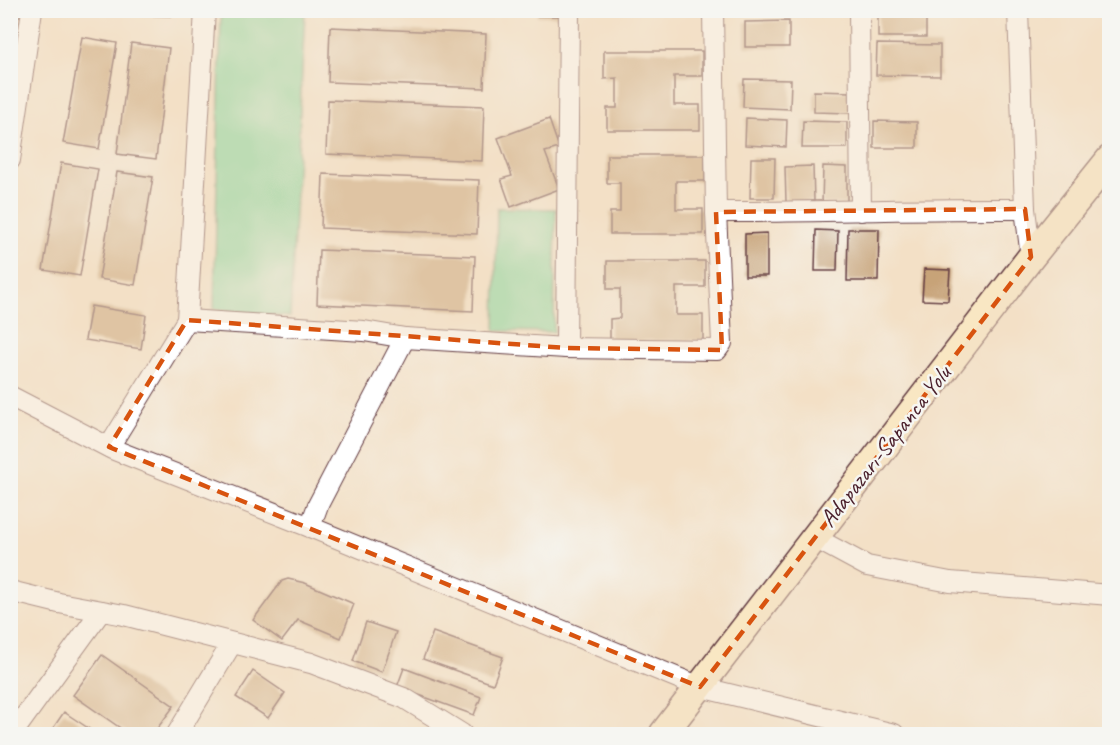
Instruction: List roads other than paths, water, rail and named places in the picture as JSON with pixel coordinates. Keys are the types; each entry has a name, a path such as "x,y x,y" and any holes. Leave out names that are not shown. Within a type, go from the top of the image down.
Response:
{"main road":[{"name":"Adapazarı-Sapanca Yolu","path":"663,735 1031,257 1110,159"}],"street":[{"path":"10,160 32,10"},
{"path":"109,447 187,320 205,10"},
{"path":"566,348 569,10"},
{"path":"187,320 364,331 405,338 566,348 717,350 722,343 716,212 713,10"},
{"path":"859,10 861,211"},
{"path":"1018,10 1025,209 1031,257"},
{"path":"716,212 1025,209"},
{"path":"310,527 318,505 405,338"},
{"path":"10,396 109,447 700,687 894,735"},
{"path":"815,538 867,566 938,580 1110,595"},
{"path":"10,591 124,615 311,663 404,698 462,735"},
{"path":"12,735 101,611"},
{"path":"177,735 232,643"}]}
